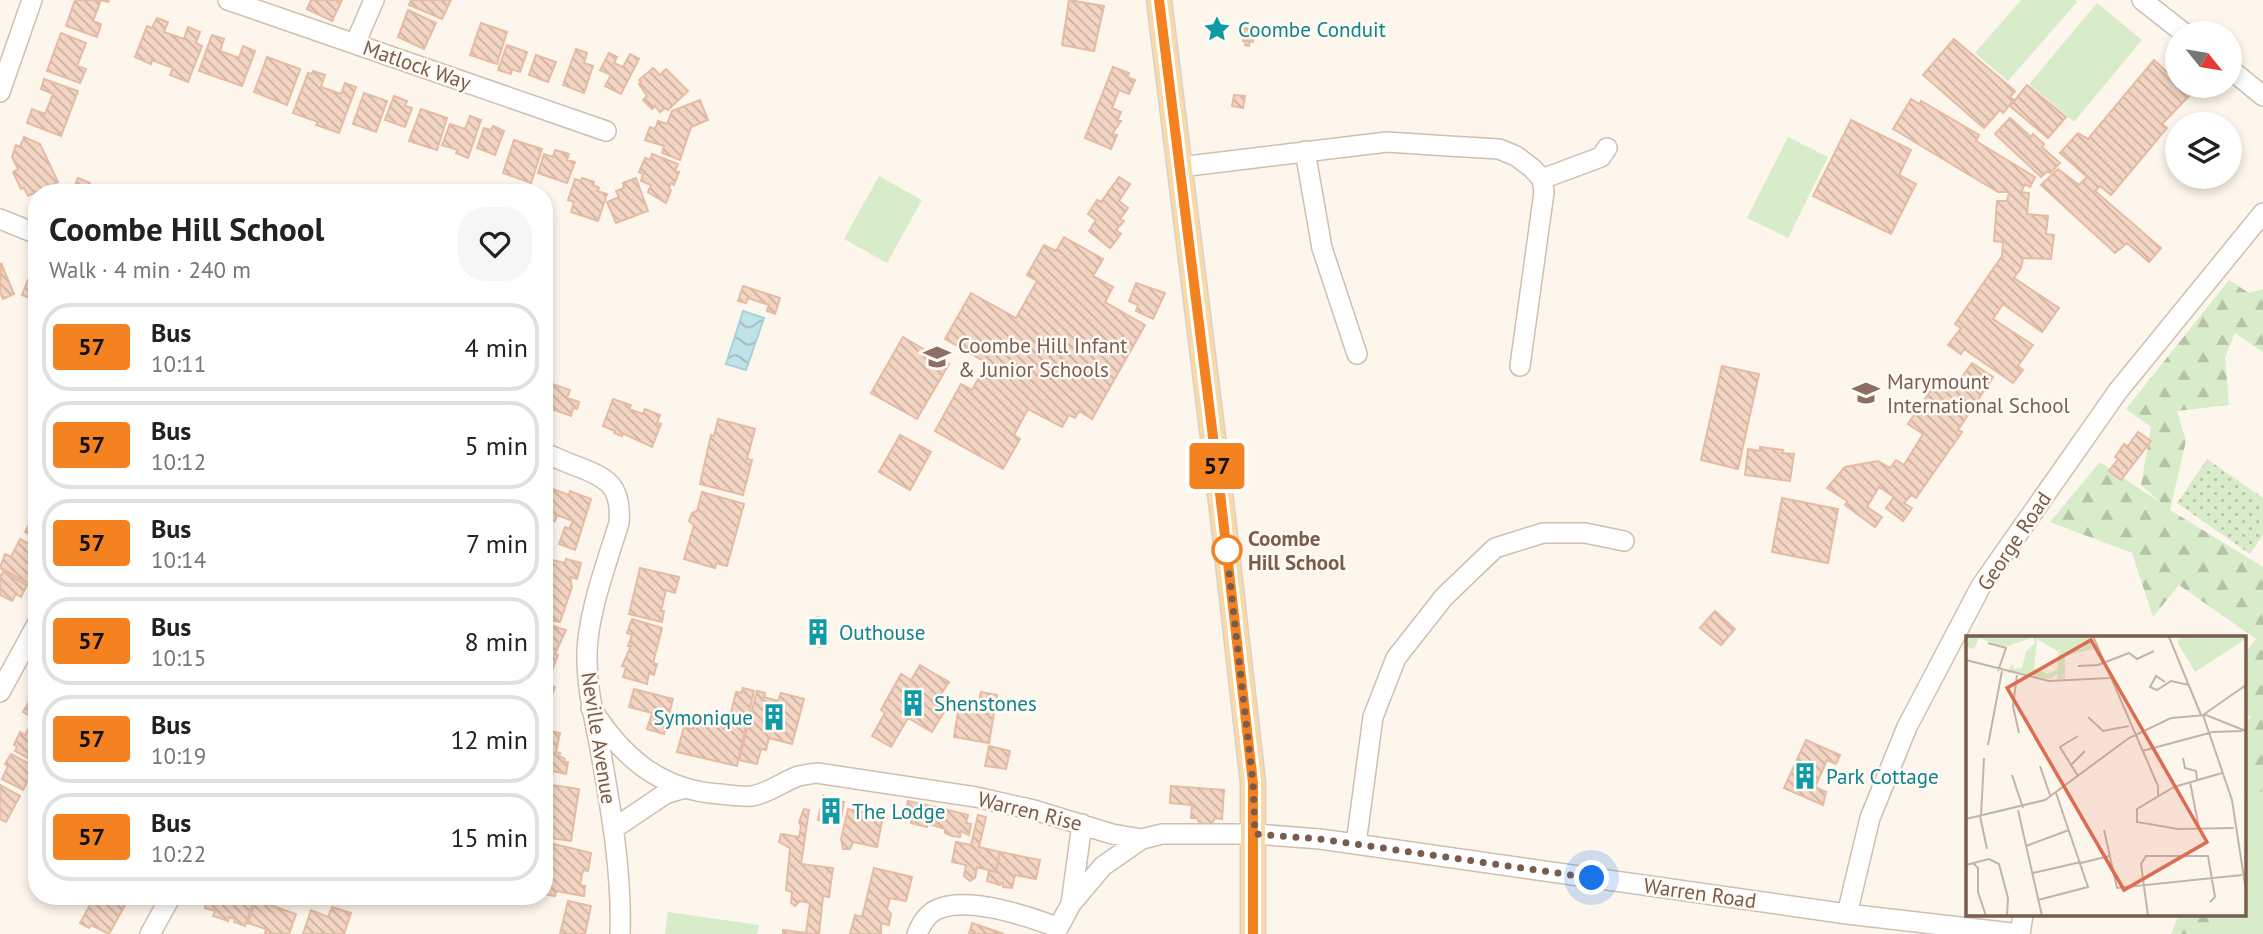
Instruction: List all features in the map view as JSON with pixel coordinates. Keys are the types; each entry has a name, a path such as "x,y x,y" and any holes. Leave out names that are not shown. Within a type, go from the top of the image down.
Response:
{"main road":[{"path":"1159,0 1253,783 1253,934"}],"street":[{"path":"0,92 33,0"},
{"name":"Matlock Way","path":"229,0 606,131"},
{"path":"355,44 374,0"},
{"path":"2142,0 2169,21"},
{"path":"2242,79 2263,96"},
{"path":"1180,167 1387,142 1499,149 1516,156 1542,179 1544,207 1520,366"},
{"path":"1542,179 1601,157 1607,148"},
{"path":"1305,151 1322,248 1357,354"},
{"name":"George Road","path":"1847,914 1870,818 1907,727 1981,586 2118,391 2263,213"},
{"path":"0,219 28,230"},
{"name":"Neville Avenue","path":"553,457 598,474 614,490 620,508 619,523 588,639 587,658 591,708 613,829 619,885 620,934"},
{"path":"1356,844 1373,717 1396,658 1444,597 1494,548 1543,533 1585,533 1623,541"},
{"path":"0,692 28,641"},
{"name":"Warren Rise","path":"591,708 605,730 631,758 682,789 707,794 751,796 778,788 796,777 817,773 976,797 1112,834 1142,839 1162,834 1255,834"},
{"path":"613,829 665,794 682,789"},
{"path":"1071,904 1082,824"},
{"name":"Warren Road","path":"1255,834 1320,839 1847,914 2020,934"},
{"path":"917,934 921,923 937,909 964,905 1025,915 1056,930 1071,904 1103,866 1142,839"},
{"path":"152,933 166,905"},
{"path":"2020,934 2024,916"}],"green space":[{"path":"2021,0 2077,2 2008,81 1975,53"},
{"path":"2097,3 2142,40 2074,122 2029,84"},
{"path":"1788,137 1828,157 1788,238 1747,218"},
{"path":"879,176 922,200 887,263 844,239"},
{"path":"2229,280 2249,293 2263,289 2263,352 2235,333 2225,357 2229,405 2177,411 2186,441 2170,510 2263,567 2263,791 2246,794 2246,719 2251,718 2246,714 2246,652 2256,639 2179,585 2153,617 2132,553 2050,522 2100,462 2165,506 2141,485 2151,427 2126,409"},
{"path":"2207,459 2263,498 2263,535 2250,554 2177,503"},
{"path":"2263,762 2263,934 2201,934 2191,916 2246,916 2246,799"},
{"path":"2246,799 2260,820 2246,857"},
{"path":"668,912 759,925 757,934 665,934"},
{"path":"2179,916 2215,916 2215,934 2171,934"}],"water":[{"path":"743,311 764,318 746,370 726,364"}],"building":[{"path":"75,0 101,0 93,21 101,24 97,37 66,26"},
{"path":"311,0 342,0 332,21 307,9"},
{"path":"411,0 451,0 442,19 409,5"},
{"path":"1069,0 1104,6 1094,51 1062,45"},
{"path":"408,10 436,23 424,49 398,37"},
{"path":"157,18 168,22 164,32 184,39 188,27 200,32 196,43 202,46 188,82 170,75 173,68 152,60 151,64 135,57 147,26 152,28"},
{"path":"481,23 507,32 497,64 470,55"},
{"path":"1245,28 1255,29 1253,42 1250,41 1249,46 1243,41"},
{"path":"61,33 86,43 77,66 86,69 80,83 47,71"},
{"path":"212,35 224,39 220,51 239,58 243,46 255,51 242,86 199,71"},
{"path":"1954,39 2015,91 2010,97 2014,100 2003,113 2000,110 1984,128 1923,75"},
{"path":"507,45 527,52 520,72 512,69 511,74 498,70"},
{"path":"576,49 587,53 584,63 593,66 584,93 563,85"},
{"path":"609,53 617,57 614,63 623,67 630,54 639,59 621,94 605,86 611,75 600,70"},
{"path":"536,55 556,62 548,82 529,75"},
{"path":"267,57 300,69 287,105 254,92"},
{"path":"2154,60 2165,70 2165,98 2187,98 2174,112 2165,112 2165,121 2162,124 2165,130 2111,195 2100,186 2095,191 2161,248 2149,262 2127,243 2115,253 2041,185 2058,169 2079,185 2087,177 2060,153 2078,133 2088,139"},
{"path":"1113,67 1129,73 1127,77 1135,80 1129,94 1119,90 1112,108 1121,112 1117,121 1121,121 1112,134 1117,135 1111,149 1085,138"},
{"path":"653,68 660,75 666,69 688,91 668,110 665,108 660,112 655,106 652,109 643,100 647,96 639,80"},
{"path":"313,71 325,75 321,87 341,94 345,83 356,87 339,133 293,113 308,73 312,74"},
{"path":"44,79 78,91 61,136 27,123 32,109 45,114 53,94 41,89"},
{"path":"2027,85 2066,117 2048,138 2010,106"},
{"path":"364,93 387,101 376,132 353,124"},
{"path":"1234,95 1245,96 1243,108 1232,106"},
{"path":"394,96 407,101 405,106 412,108 405,127 385,120"},
{"path":"1911,99 1920,104 1921,101 1979,135 1976,141 2035,177 2030,187 2025,184 2021,192 2029,193 2027,214 2048,216 2046,234 2054,235 2051,259 2023,258 2021,268 2014,278 2059,308 2042,332 2003,304 1993,319 2033,345 2018,366 2023,370 2013,383 1964,349 1961,354 1948,345 1961,328 1955,324 2002,256 2003,242 1994,241 1997,201 2007,201 2009,192 1998,192 1893,129"},
{"path":"700,100 708,120 691,127 680,160 662,153 664,146 645,140 650,127 655,129 658,121 667,124 672,111"},
{"path":"421,109 447,118 437,150 409,141"},
{"path":"470,116 481,120 468,158 456,153 458,150 442,145 450,124 465,129"},
{"path":"2010,118 2031,137 2033,134 2044,144 2042,147 2060,163 2050,173 2048,171 2041,177 1995,134"},
{"path":"1851,120 1911,150 1899,175 1916,184 1891,234 1813,196"},
{"path":"493,126 504,131 495,155 477,148 484,128 491,130"},
{"path":"24,137 40,144 58,182 28,184 28,196 24,188 21,189 13,172 18,169 12,157 16,145 20,147"},
{"path":"514,140 542,149 531,183 503,173"},
{"path":"555,150 569,154 567,160 575,162 567,183 538,173 544,154 553,157"},
{"path":"652,154 678,164 675,171 679,172 674,185 671,183 666,203 648,192 651,185 641,181 643,174 639,172 645,158 650,160"},
{"path":"1119,177 1130,184 1119,201 1128,208 1120,219 1124,221 1116,230 1121,234 1110,248 1089,231 1096,220 1088,214 1097,200 1101,202"},
{"path":"78,178 90,183 90,184 75,184"},
{"path":"582,178 594,182 593,185 599,188 597,191 607,194 598,221 571,212 574,202 568,200 575,179 581,181"},
{"path":"636,178 648,211 616,223 607,202 619,197 616,191 624,188 623,183"},
{"name":"Coombe Hill Infant & Junior Schools","path":"1064,237 1103,259 1093,276 1113,287 1105,302 1145,325 1092,419 1079,411 1075,418 1069,415 1062,427 1028,409 1014,435 1020,439 1003,469 935,431 961,384 972,390 987,363 945,339 971,293 1016,318 1037,281 1027,275 1044,245 1056,251"},
{"path":"1,263 14,294 3,299 0,292"},
{"path":"28,280 28,297 22,295"},
{"path":"1136,283 1165,293 1153,319 1136,311 1138,305 1129,301"},
{"path":"743,286 780,298 775,314 767,311 769,305 748,298 746,303 738,301"},
{"path":"903,337 949,364 917,419 871,393"},
{"path":"1972,363 1993,377 1958,430 1962,432 1916,498 1911,495 1904,503 1912,508 1903,521 1886,508 1894,497 1879,487 1867,507 1882,517 1875,527 1845,505 1847,501 1827,488 1845,467 1878,461 1890,468 1896,460 1904,465 1923,434 1908,424 1938,380 1953,389"},
{"path":"1722,366 1759,374 1738,469 1701,460"},
{"path":"553,384 570,390 567,398 579,402 577,409 573,408 571,416 553,409"},
{"path":"613,399 631,405 629,409 643,414 645,409 660,415 657,423 661,424 652,447 622,433 622,436 614,433 615,431 603,426"},
{"path":"718,419 755,429 747,459 752,460 743,495 700,484 711,435 714,436"},
{"path":"2138,432 2151,441 2121,480 2109,471 2124,444 2128,446"},
{"path":"900,435 931,452 910,490 879,472"},
{"path":"1760,447 1794,454 1790,481 1745,475 1748,449 1760,451"},
{"path":"553,489 569,495 570,491 591,499 575,550 559,544 565,527 569,529 573,521 557,515 555,521"},
{"path":"702,492 744,504 727,566 716,563 715,568 684,559 694,525 689,521 692,513 697,511"},
{"path":"1782,498 1838,509 1828,563 1772,552"},
{"path":"20,539 28,543 28,583 0,568 5,554 11,557"},
{"path":"566,559 581,563 577,579 570,577 572,587 560,622 553,621 553,560 565,563"},
{"path":"640,568 679,577 675,593 666,590 661,611 664,611 662,622 629,614"},
{"path":"3,572 27,585 21,597 16,594 12,601 0,595 0,577"},
{"path":"1715,611 1735,629 1721,645 1700,628"},
{"name":"Outhouse","path":"817,617 827,619 820,647 810,644"},
{"path":"632,619 662,628 653,663 657,664 654,675 649,673 647,684 623,677 626,667 622,666 631,646 628,646 632,635 627,633"},
{"path":"553,626 566,630 555,654 558,655 553,668"},
{"name":"Shenstones","path":"920,665 949,682 941,694 946,697 939,709 944,712 932,732 908,718 891,747 872,736 885,713 881,710 901,674 911,680"},
{"path":"743,688 754,691 737,766 677,752 684,727 693,729 695,722 723,726 723,729 728,726 736,692 741,693"},
{"path":"634,689 673,699 664,734 647,729 652,713 629,707"},
{"name":"Symonique","path":"757,691 765,693 764,697 778,701 781,693 804,699 792,744 769,738 766,750 761,749 757,764 739,760"},
{"path":"981,692 997,695 989,743 954,737 960,699 979,701"},
{"path":"28,730 28,758 15,751 17,746 14,745 20,732 25,735"},
{"path":"553,732 560,733 556,752 565,759 564,762 568,762 566,774 553,771"},
{"name":"Park Cottage","path":"1806,740 1840,755 1836,764 1827,760 1815,787 1826,792 1823,805 1784,788"},
{"path":"989,746 1010,751 1006,769 985,766"},
{"path":"11,754 28,763 28,780 23,790 2,779 8,766 5,764"},
{"path":"0,785 20,796 6,822 0,819"},
{"path":"553,785 579,789 571,841 553,838"},
{"path":"1171,786 1224,790 1222,819 1215,818 1210,826 1201,825 1197,818 1191,818 1192,805 1170,803"},
{"name":"The Lodge","path":"823,796 844,802 840,824 818,820"},
{"path":"908,801 940,808 936,826 911,823 912,818 904,816"},
{"path":"940,808 968,815 966,823 971,824 969,835 961,831 960,837 952,836 945,833 945,829 936,826"},
{"path":"804,809 809,810 801,864 833,868 829,897 823,896 819,934 783,934 783,930 806,933 810,903 800,901 795,906 791,903 792,892 786,890 790,848 779,842 781,834 799,837 799,822"},
{"path":"848,809 883,816 877,847 853,842 850,849 843,849 841,839"},
{"path":"978,815 986,817 979,847 1000,852 996,872 977,867 975,878 970,881 964,876 966,865 952,862 956,842 971,845"},
{"path":"554,844 591,853 588,871 583,870 580,885 585,886 584,896 556,891 553,896"},
{"path":"1000,852 1040,860 1036,879 1015,875 1012,888 1003,887 1003,883 1000,885 987,881 989,870 996,872"},
{"path":"874,868 912,877 906,901 890,898 887,909 891,914 889,925 881,923 881,934 850,934 855,915 862,917"},
{"path":"568,901 591,906 585,934 560,934"},
{"path":"90,905 125,905 109,934 80,923"},
{"path":"206,905 252,905 245,926 229,917 228,921 213,916 215,911 205,908"},
{"path":"254,905 270,905 296,914 289,934 268,934 265,933 266,929 248,923"},
{"path":"332,907 351,913 344,934 303,934 311,910 328,917"},
{"path":"972,923 1004,934 969,934"}],"bus line":[{"name":"57","path":"1159,0 1253,783 1253,934"}],"place":[{"name":"Coombe Conduit","path":"1217,29"},
{"name":"Coombe Hill Infant & Junior Schools","path":"937,357"},
{"name":"Marymount International School","path":"1866,393"},
{"name":"Coombe Hill School","path":"1227,550"},
{"name":"Outhouse","path":"818,632"},
{"name":"Shenstones","path":"913,703"},
{"name":"Symonique","path":"774,717"},
{"name":"Park Cottage","path":"1805,776"},
{"name":"The Lodge","path":"831,811"}],"route":[{"path":"1227,550 1225,537 1253,783 1255,834 1320,839 1592,878"}]}
